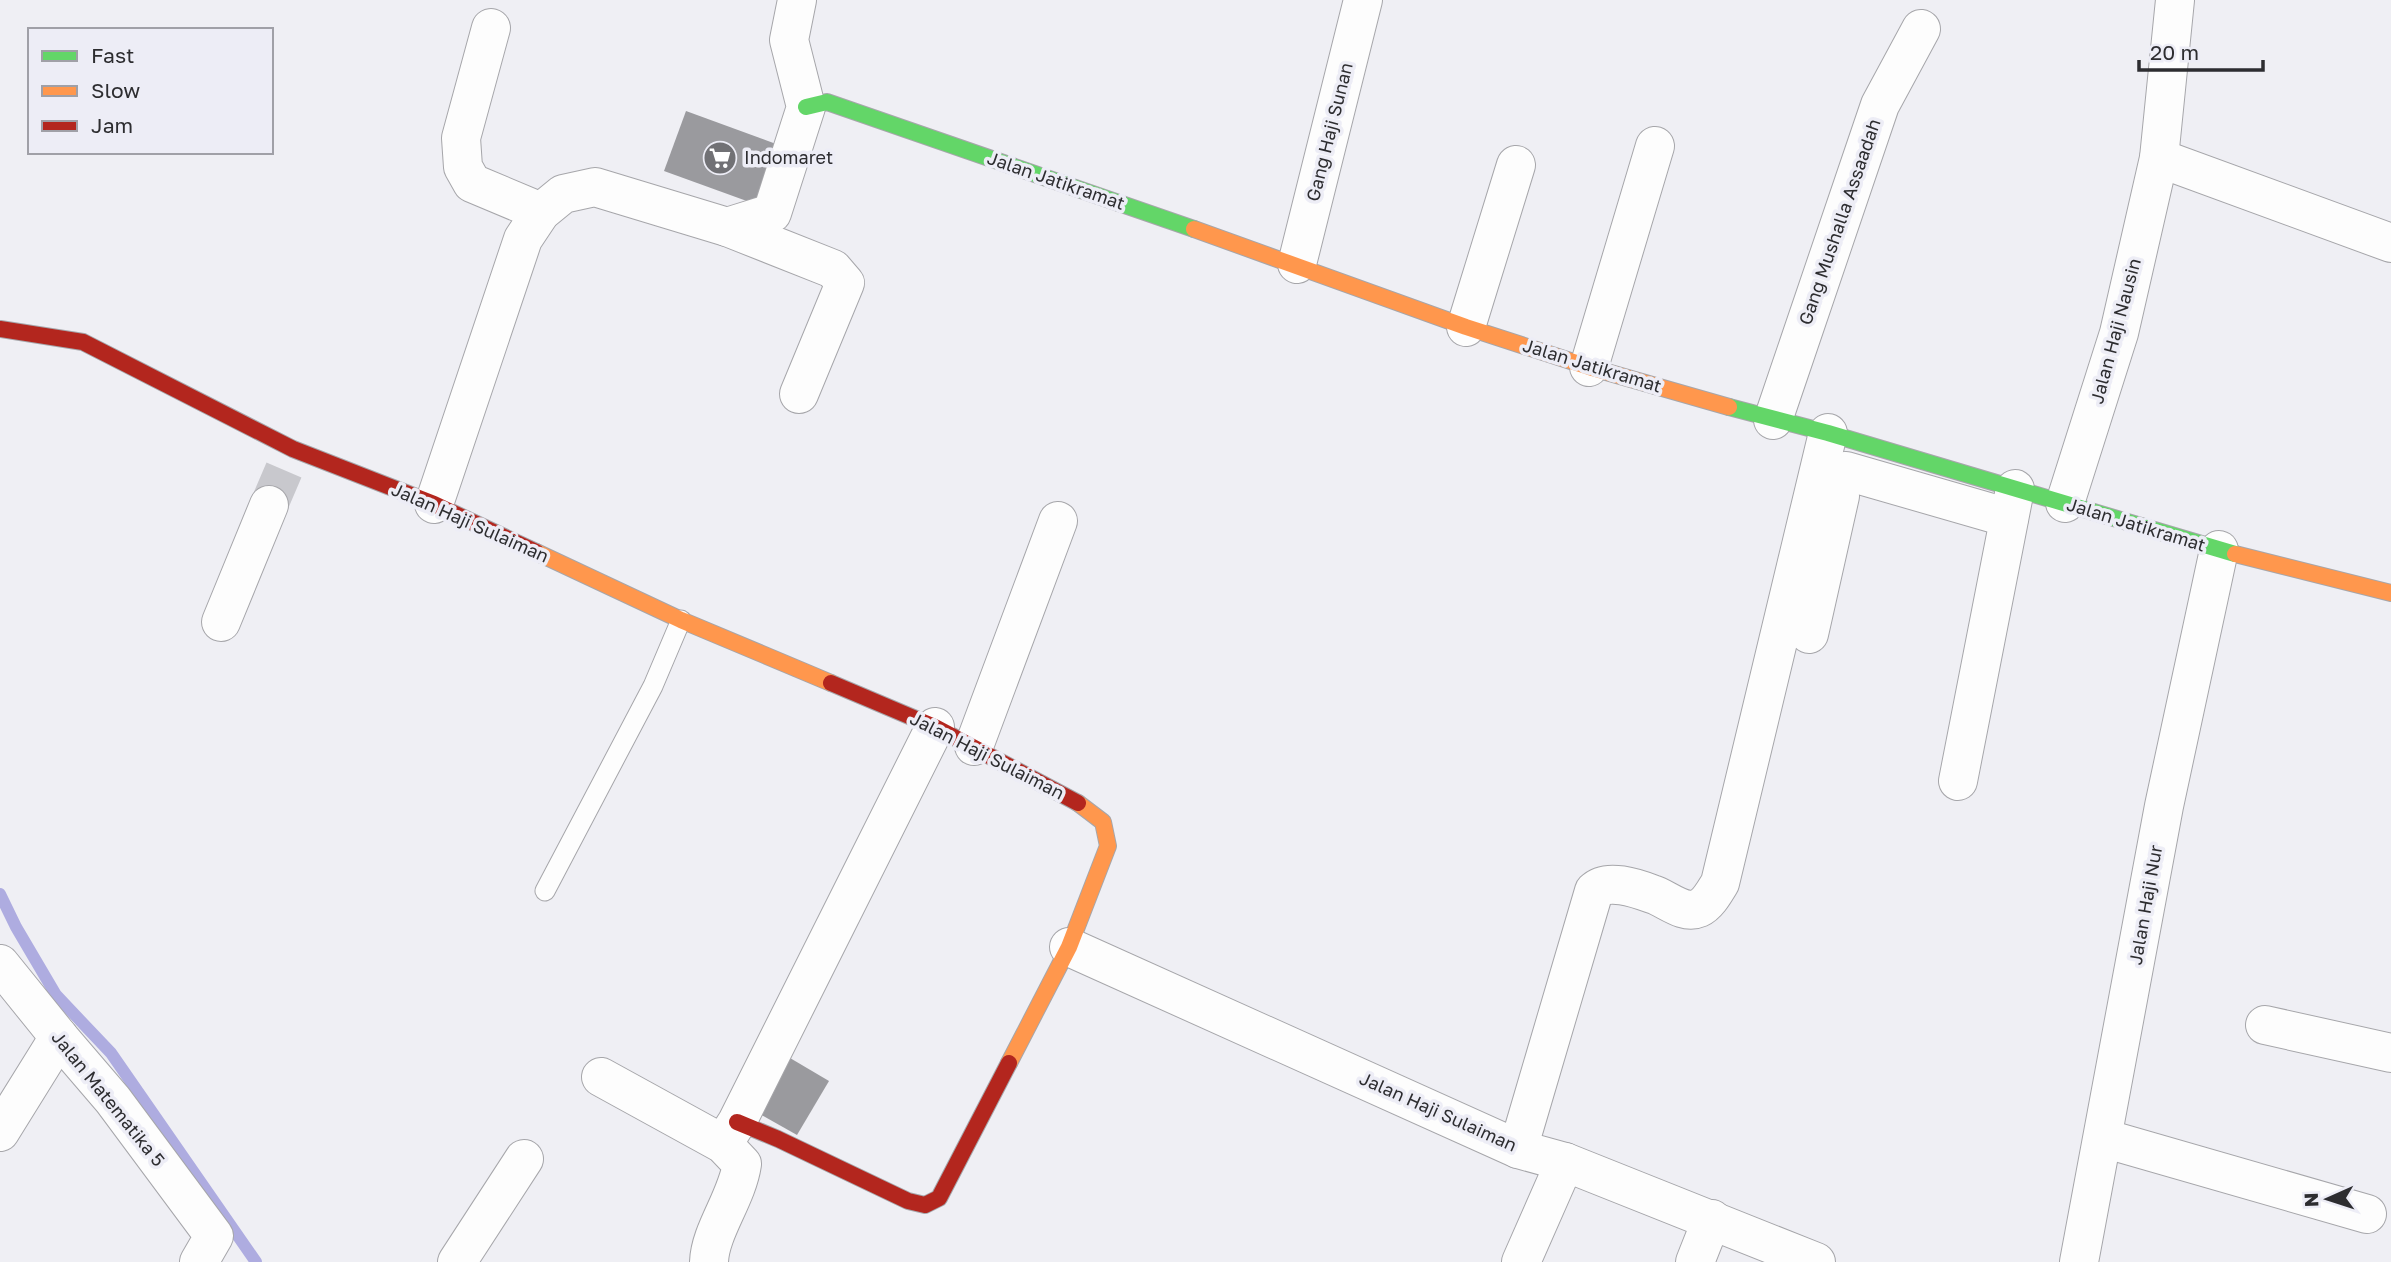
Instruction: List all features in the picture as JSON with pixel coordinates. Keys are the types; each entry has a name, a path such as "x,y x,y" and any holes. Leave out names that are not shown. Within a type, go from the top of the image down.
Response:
{"street":[{"path":"727,227 772,212 806,107 789,40 797,0"},
{"name":"Gang Haji Sunan","path":"1297,264 1363,0"},
{"name":"Jalan Haji Nausin","path":"2065,503 2119,333 2159,158 2175,0"},
{"path":"491,28 461,138 463,167 472,183 541,212"},
{"name":"Gang Mushalla Assaadah","path":"1773,420 1880,106 1921,29"},
{"name":"Jalan Jatikramat","path":"806,107 827,102 1297,264 1466,327 1589,367 1773,420 1842,448"},
{"path":"1589,367 1655,146"},
{"path":"2159,158 2391,243"},
{"path":"1466,327 1516,165"},
{"path":"434,504 523,239 541,212 563,194 595,187 727,227 833,269 845,283 799,394"},
{"name":"Jalan Haji Sulaiman","path":"0,329 83,342 293,449 434,504 681,620 974,746 1083,806 1103,822 1108,846 1069,947 1518,1149 1565,1162 1816,1262"},
{"path":"1842,448 2012,503 1958,781"},
{"path":"1809,634 1842,448"},
{"path":"1518,1149 1594,891 1609,884 1653,894 1689,909 1699,908 1720,883 1842,448"},
{"name":"Jalan Jatikramat","path":"2012,503 2065,503 2219,550 2391,593"},
{"path":"221,622 269,505"},
{"path":"974,746 1058,521"},
{"name":"Jalan Haji Nur","path":"2079,1262 2164,806 2219,550"},
{"path":"709,1262 715,1238 739,1183 742,1164 730,1133 935,727"},
{"path":"601,1077 730,1133 778,1139 908,1201 925,1206 939,1198 1069,947"},
{"name":"Jalan Matematika 5","path":"0,964 113,1100 207,1249"},
{"path":"2265,1025 2391,1053"},
{"path":"0,1132 59,1038"},
{"path":"2103,1138 2367,1214"},
{"path":"457,1262 524,1159"},
{"path":"1521,1262 1565,1162"},
{"path":"1695,1262 1712,1219"}],"lane":[{"path":"545,891 653,686 681,620"}],"building":[{"name":"Indomaret","path":"686,111 776,144 755,204 664,171"},
{"path":"790,1058 829,1081 797,1135 758,1113"}],"waterway":[{"path":"0,894 56,995 111,1053 256,1262"}],"tunnel":[{"path":"269,505 293,449"}],"traffic: fast":[{"path":"806,107 827,102 1194,229"},
{"path":"1729,407 1828,433 2235,554"}],"traffic: slow":[{"path":"1194,229 1466,327 1589,367 1729,407"},
{"path":"536,552 681,620 831,683"},
{"path":"2235,554 2391,593"},
{"path":"1009,1063 1069,947 1108,846 1103,822 1078,803"}],"traffic: jam":[{"path":"0,329 83,342 293,449 434,504 536,552"},
{"path":"831,683 935,727 1078,803"},
{"path":"737,1122 908,1201 925,1205 939,1198 1009,1063"}],"place":[{"name":"Indomaret","path":"720,158"}]}
